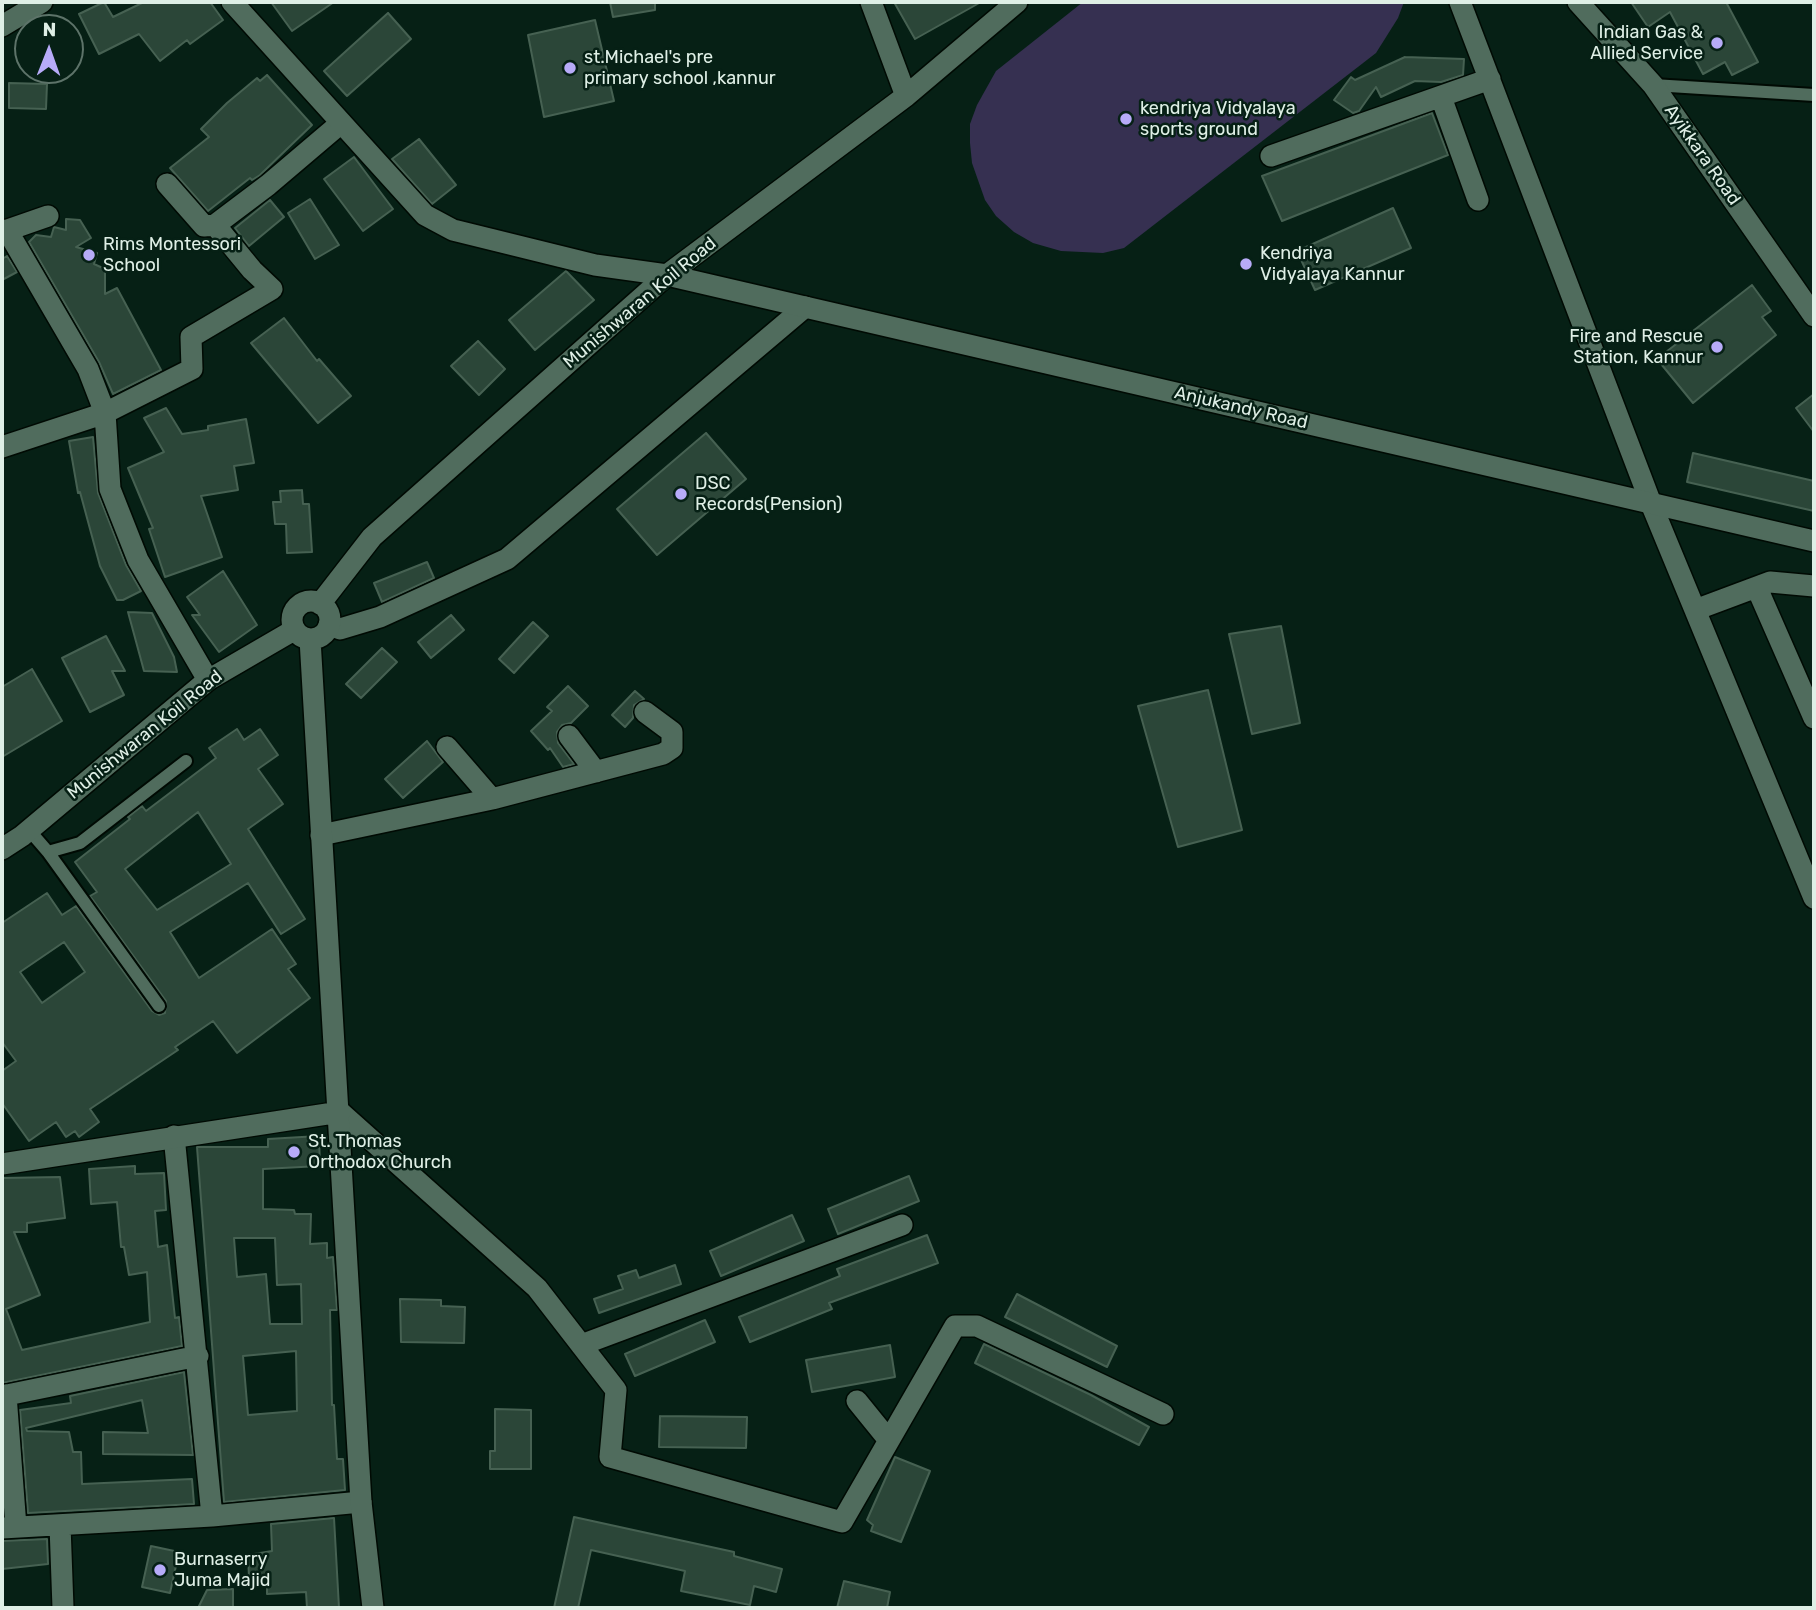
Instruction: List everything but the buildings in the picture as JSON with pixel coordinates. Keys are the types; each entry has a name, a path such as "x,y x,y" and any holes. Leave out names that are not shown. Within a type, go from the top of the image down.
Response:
{"street":[{"path":"2,26 42,2"},
{"name":"Anjukandy Road","path":"232,2 383,172 425,215 440,225 502,244 595,265 667,275 1652,506 1814,541"},
{"path":"871,2 906,96"},
{"name":"Munishwaran Koil Road","path":"320,604 372,537 667,275 906,96 1017,2"},
{"path":"1460,2 1652,506 1814,898"},
{"name":"Ayikkara Road","path":"1578,2 1653,85 1814,316"},
{"path":"1271,156 1490,79"},
{"path":"1441,97 1478,200"},
{"path":"167,184 204,226 215,225 268,185 341,123"},
{"path":"48,216 4,231 88,369 105,413 110,489 138,560 208,680"},
{"path":"2,447 105,413 191,369 191,337 272,289 252,270 215,225"},
{"path":"329,625 341,629 380,617 508,559 805,307"},
{"path":"1695,610 1770,582 1814,586"},
{"path":"1757,588 1814,718"},
{"path":"302,634 322,635 329,625 328,613 320,604 308,601 297,607 292,618 302,634 321,835 340,1112 360,1502 373,1608"},
{"name":"Munishwaran Koil Road","path":"2,849 29,830 208,680 302,634"},
{"path":"321,835 492,799 663,754 673,748 671,732 645,712"},
{"path":"569,736 596,772"},
{"path":"447,747 492,799"},
{"path":"2,1164 340,1112"},
{"path":"340,1112 537,1288 616,1390 610,1457 842,1521 887,1438 955,1326 977,1326 1163,1414"},
{"path":"174,1136 212,1516"},
{"path":"581,1345 902,1225"},
{"path":"198,1356 4,1395 9,1527 212,1516 360,1502"},
{"path":"858,1401 887,1438"},
{"path":"60,1525 63,1608"}],"lane":[{"path":"1653,85 1814,95"},
{"path":"48,852 80,843 186,761"},
{"path":"29,830 48,852 159,1006"}],"shaded area":[{"name":"kendriya Vidyalaya sports ground","path":"1083,2 1404,2 1398,18 1376,53 1124,248 1103,253 1061,251 1033,243 1014,232 996,216 985,200 972,163 970,143 970,124 996,71"}],"place":[{"name":"Indian Gas & Allied Service","path":"1717,43"},
{"name":"st.Michael's pre primary school ,kannur","path":"570,68"},
{"name":"kendriya Vidyalaya sports ground","path":"1126,119"},
{"name":"Rims Montessori School","path":"89,255"},
{"name":"Kendriya Vidyalaya Kannur","path":"1246,264"},
{"name":"Fire and Rescue Station, Kannur","path":"1717,347"},
{"name":"DSC Records(Pension)","path":"681,494"},
{"name":"St. Thomas Orthodox Church","path":"294,1152"},
{"name":"Burnaserry Juma Majid","path":"160,1570"}]}
